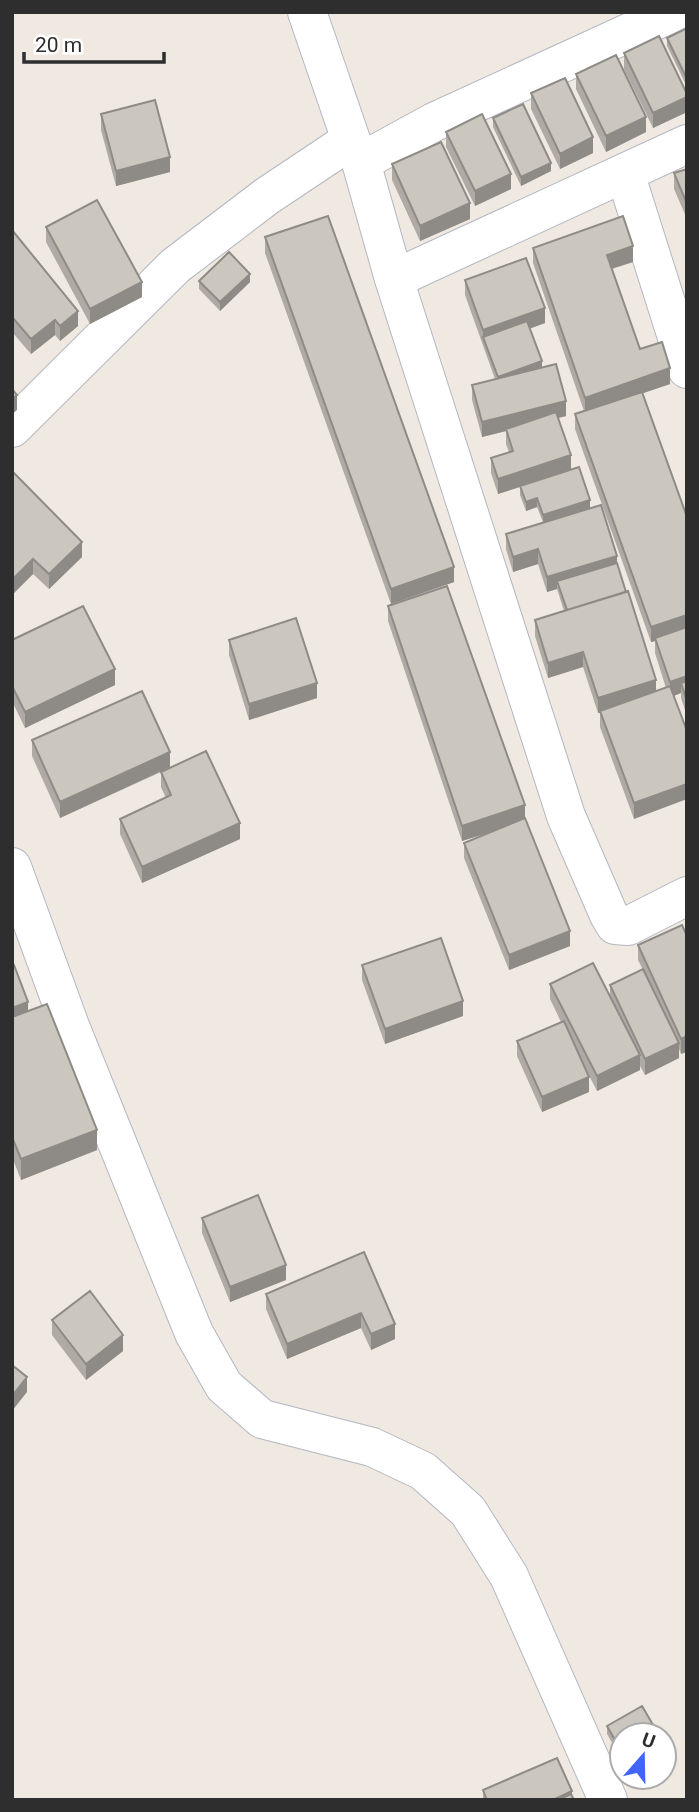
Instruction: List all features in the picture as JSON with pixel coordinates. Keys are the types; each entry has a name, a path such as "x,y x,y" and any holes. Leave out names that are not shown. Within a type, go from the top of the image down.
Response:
{"street":[{"path":"307,12 356,151 394,279 566,816 615,925 628,926 687,896"},
{"path":"12,428 175,265 267,196 356,151 434,122 674,12"},
{"path":"394,279 687,144"},
{"path":"625,173 687,369"},
{"path":"12,867 21,923 70,1026 194,1333 224,1386 262,1419 372,1447 423,1471 468,1511 509,1576 608,1800"}],"building":[{"path":"687,28 687,79 667,38"},
{"path":"659,36 687,97 653,113 624,53"},
{"path":"616,55 646,117 606,136 576,74"},
{"path":"565,78 593,137 560,154 531,93"},
{"path":"155,100 170,157 116,171 101,114"},
{"path":"523,104 551,163 521,177 493,118"},
{"path":"482,114 511,174 475,191 446,132"},
{"path":"441,142 470,203 420,226 392,164"},
{"path":"687,169 687,204 674,173"},
{"path":"97,200 142,282 90,309 46,227"},
{"path":"328,216 454,567 391,589 265,237"},
{"path":"623,216 633,246 607,255 640,349 662,342 670,368 585,398 533,248"},
{"path":"12,230 78,311 60,326 55,320 31,339 12,317"},
{"path":"229,252 250,274 220,302 199,281"},
{"path":"526,258 545,308 483,330 465,280"},
{"path":"527,321 542,361 498,377 483,337"},
{"path":"556,364 566,401 482,422 472,385"},
{"path":"642,392 687,517 687,615 651,627 575,414"},
{"path":"556,412 571,455 498,479 491,458 513,451 506,429"},
{"path":"579,467 590,500 543,515 537,498 526,502 520,486"},
{"path":"12,471 82,542 49,574 33,559 12,580"},
{"path":"601,505 617,556 547,577 538,549 513,557 506,534"},
{"path":"617,563 626,592 567,610 557,581"},
{"path":"447,586 525,805 462,826 388,606"},
{"path":"628,591 656,680 598,698 583,652 548,663 535,620"},
{"path":"83,606 115,669 25,712 12,686 12,640"},
{"path":"296,618 317,683 249,704 229,640"},
{"path":"687,627 687,676 670,682 655,638"},
{"path":"687,681 687,701 681,683"},
{"path":"670,686 687,731 687,784 634,803 600,711"},
{"path":"142,691 170,752 60,802 32,740"},
{"path":"206,751 240,823 142,867 120,819 171,795 161,772"},
{"path":"525,818 570,931 509,955 464,843"},
{"path":"682,925 687,936 687,1036 681,1039 638,945"},
{"path":"441,938 463,1001 385,1029 362,965"},
{"path":"593,963 640,1055 597,1076 550,984"},
{"path":"14,965 28,1002 12,1008 12,966"},
{"path":"643,969 679,1043 645,1059 610,985"},
{"path":"47,1004 97,1130 21,1159 12,1137 12,1017"},
{"path":"564,1021 589,1077 542,1097 517,1041"},
{"path":"258,1195 286,1265 230,1287 202,1218"},
{"path":"364,1252 395,1324 371,1334 361,1313 287,1344 266,1294"},
{"path":"90,1291 123,1335 86,1364 52,1320"},
{"path":"12,1365 27,1377 12,1396"},
{"path":"642,1706 651,1721 616,1721"},
{"path":"557,1758 572,1791 553,1800 487,1800 483,1790"},
{"path":"571,1794 574,1800 558,1800"}]}
